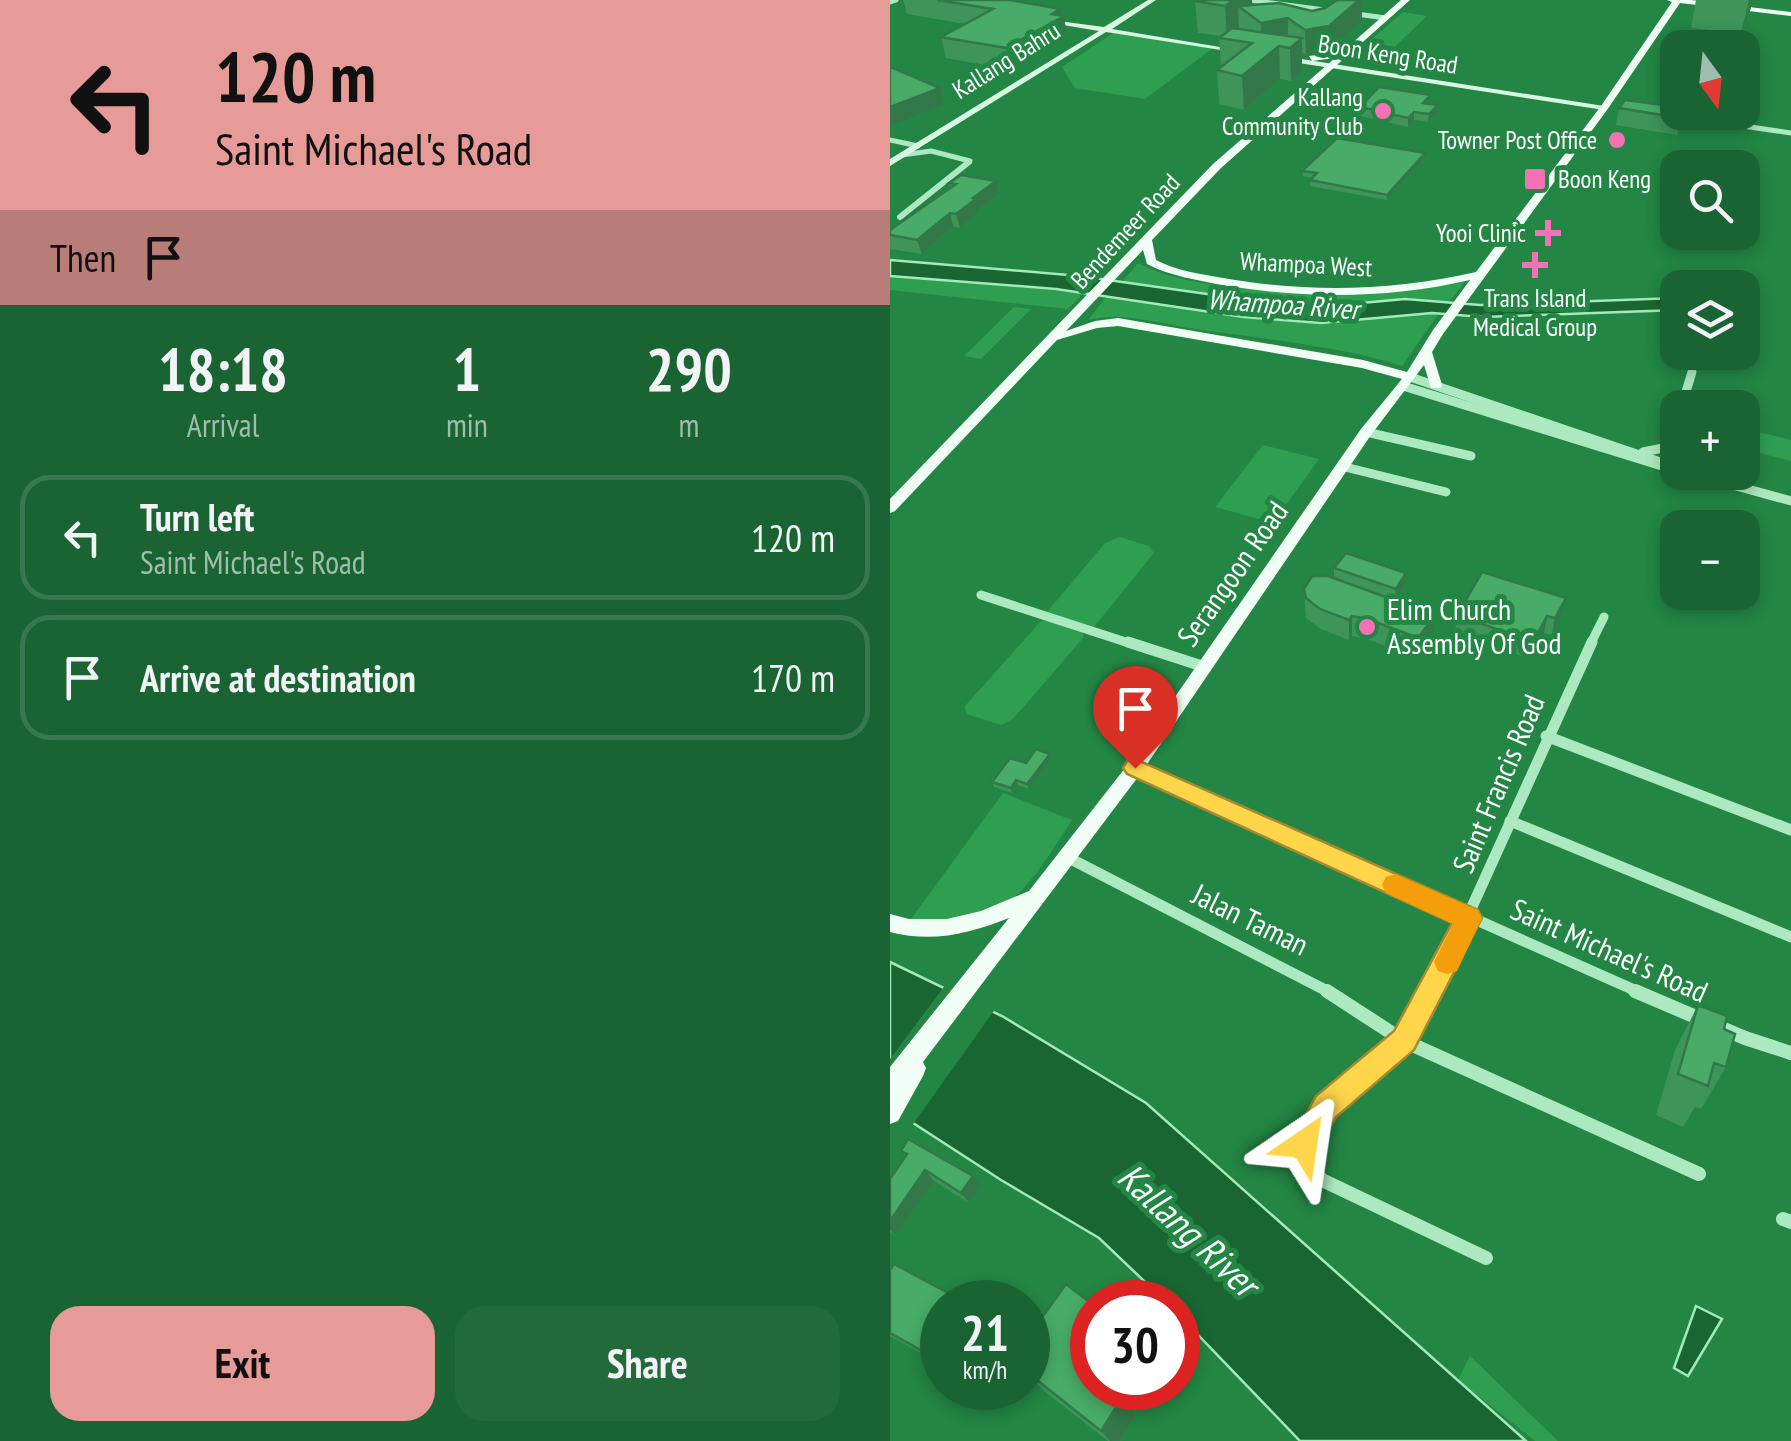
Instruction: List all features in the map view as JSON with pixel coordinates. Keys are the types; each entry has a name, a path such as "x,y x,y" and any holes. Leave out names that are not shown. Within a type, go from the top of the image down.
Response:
{"main road":[{"name":"Kallang Bahru","path":"890,162 930,140 1142,0"},
{"name":"Kallang Bahru","path":"890,153 1154,0"},
{"name":"Bendemeer Road","path":"890,508 1217,166 1406,0"},
{"path":"1675,0 1791,13"},
{"name":"Serangoon Road","path":"890,1084 1135,768 1366,432 1612,107 1675,0"},
{"path":"1695,0 1745,3 1791,13"},
{"path":"1041,14 1104,28"},
{"path":"1029,17 1252,51"},
{"name":"Boon Keng Road","path":"1333,64 1312,58 1269,53 1333,64 1612,107"},
{"path":"1312,58 1345,54"},
{"name":"Whampoa West","path":"1147,240 1151,262 1165,268 1281,290 1410,289 1484,274"},
{"path":"1055,339 1095,324 1118,322 1363,364 1406,382"},
{"path":"1426,353 1436,386"},
{"path":"1363,364 1383,382 1388,403"},
{"path":"890,922 910,930 944,930 1036,898"},
{"name":"Serangoon Road","path":"890,1114 931,1036"}],"street":[{"path":"1248,0 1386,18"},
{"path":"1760,129 1791,134"},
{"path":"890,140 918,146"},
{"path":"900,217 970,162 931,151 930,140"},
{"name":"Kallang Bahru","path":"902,156 931,151"},
{"path":"1406,382 1436,386 1637,452 1655,462"},
{"path":"1406,382 1660,464"},
{"path":"1366,432 1471,456"},
{"path":"1637,452 1660,448"},
{"path":"1655,462 1660,452"},
{"path":"1345,467 1446,492"},
{"path":"1751,490 1791,501"},
{"path":"981,595 1204,666"},
{"name":"Saint Francis Road","path":"1469,918 1546,736 1604,616"},
{"path":"1546,736 1791,830"},
{"name":"Saint Michael's Road","path":"1135,768 1745,1038 1791,1053"},
{"path":"1510,822 1791,937"},
{"name":"Jalan Taman","path":"1067,857 1309,979 1404,1041 1699,1174"},
{"path":"1469,918 1404,1041 1319,1116 1304,1144 1308,1166 1322,1180 1486,1258"}],"shaded area":[{"path":"1403,12 1427,16 1381,60 1349,59"},
{"path":"1113,33 1213,48 1145,99 1075,88 1062,67"},
{"path":"1138,263 1207,284 1298,292 1391,290 1465,282 1449,302 1405,299 1336,306 1276,304 1122,282"},
{"path":"890,275 1084,293 1068,309 890,290"},
{"path":"1106,297 1244,317 1321,323 1439,313 1402,366 1325,348 1141,319 1088,320"},
{"path":"1014,307 1031,309 981,359 964,356"},
{"path":"1760,432 1791,440 1791,461 1760,453"},
{"path":"1263,445 1319,459 1273,523 1215,507"},
{"path":"1120,537 1149,546 1154,553 1094,627 1047,612 1105,543"},
{"path":"1050,619 1081,630 1084,637 1013,719 1001,725 966,714 965,706 1041,621"},
{"path":"1003,793 1072,820 1040,868 1025,887 991,912 969,919 911,919"},
{"path":"1470,1356 1558,1441 1535,1441 1458,1380"}],"water":[{"name":"Whampoa River","path":"890,260 1080,276 1277,304 1328,306 1405,299 1480,305 1660,299 1660,311 1483,317 1432,313 1321,323 1244,317 1056,289 890,276"},
{"name":"Kallang River","path":"890,962 1002,1016 1146,1103 1526,1441 1300,1441 1200,1337 1200,1280 1143,1280 1099,1238 890,1108"},
{"path":"1696,1306 1722,1319 1688,1376 1674,1368"}],"pier":[{"path":"946,984 996,1008 911,1127 890,1114 890,1059"}],"building":[{"path":"937,0 1010,0 1060,9 1052,14 1064,16 1006,48 941,37 993,9"},
{"path":"1197,0 1234,0 1225,6"},
{"path":"1337,0 1359,0 1329,26 1305,30 1288,18 1261,23 1238,6 1279,3 1312,11"},
{"path":"1232,28 1302,38 1290,48 1279,46 1242,76 1217,70 1252,43 1219,38"},
{"path":"890,67 940,88 890,107"},
{"path":"1379,87 1431,95 1423,103 1438,105 1429,114 1414,112 1408,118 1360,107"},
{"path":"1625,100 1660,105 1660,115 1619,108"},
{"path":"1337,138 1425,153 1387,195 1310,180 1317,173 1302,171"},
{"path":"961,175 996,181 917,240 890,235 890,230 956,184 949,183"},
{"path":"1346,553 1406,573 1396,589 1334,568"},
{"path":"1482,572 1566,598 1555,618 1547,616 1533,642 1457,615"},
{"path":"1312,576 1328,576 1435,615 1418,638 1368,619 1352,616 1349,620 1320,609 1306,598 1304,589"},
{"path":"1036,749 1050,754 1027,784 1016,780 1011,788 992,782 1010,758 1026,763"},
{"path":"1698,1005 1727,1016 1724,1029 1735,1034 1726,1067 1714,1063 1708,1086 1678,1074"},
{"path":"908,1139 973,1176 961,1193 925,1170 890,1221 890,1179 907,1154 901,1151"},
{"path":"894,1264 924,1280 920,1280 920,1349 890,1333 890,1270"},
{"path":"1066,1284 1070,1287 1070,1406 1050,1390 1050,1306"},
{"path":"1075,1410 1114,1410 1101,1431"}],"slow traffic":[{"path":"1395,885 1469,918 1447,962"}],"place":[{"name":"Kallang Community Club","path":"1383,111"},
{"name":"Towner Post Office","path":"1617,140"},
{"name":"Boon Keng","path":"1535,179"},
{"name":"Yooi Clinic","path":"1548,233"},
{"name":"Trans Island Medical Group","path":"1535,265"},
{"name":"Elim Church Assembly Of God","path":"1367,627"}],"route":[{"path":"1135,768 1469,918 1404,1041 1326,1107 1304,1144"}]}
